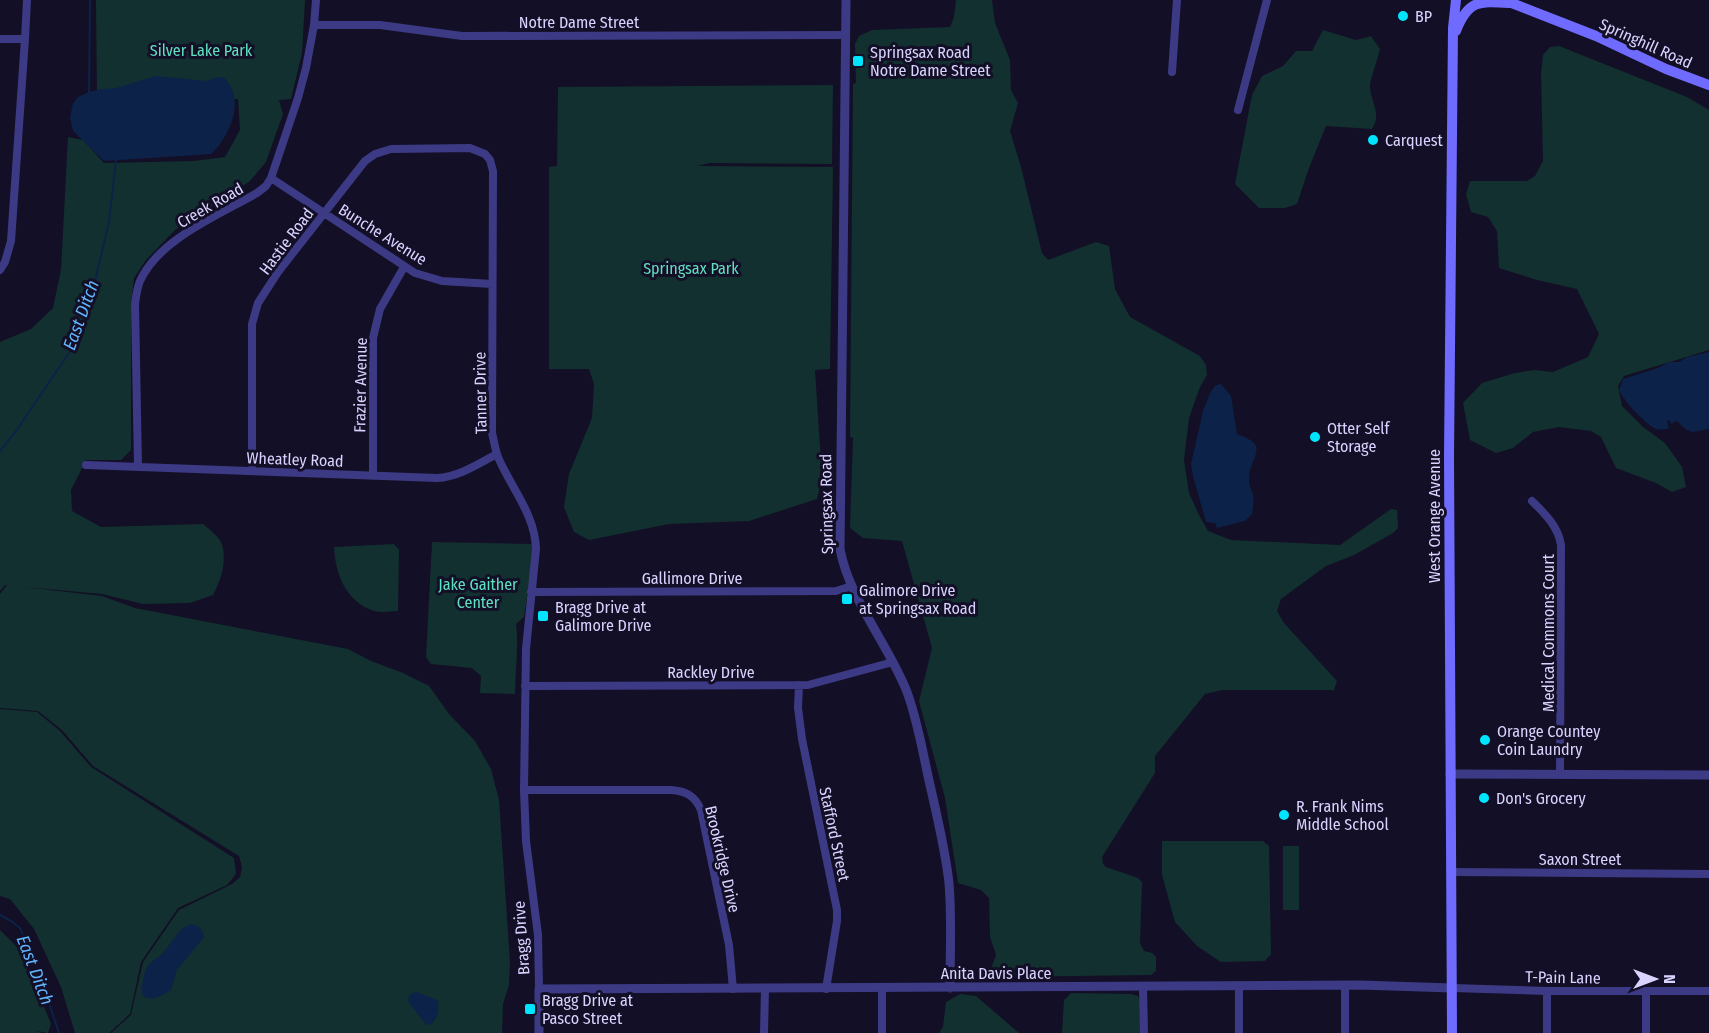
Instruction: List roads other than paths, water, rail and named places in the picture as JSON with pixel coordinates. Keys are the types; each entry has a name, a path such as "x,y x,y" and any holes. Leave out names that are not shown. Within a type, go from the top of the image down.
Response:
{"main road":[{"name":"West Orange Avenue","path":"1452,1033 1449,456 1453,45 1456,0"},
{"path":"1453,45 1467,9 1473,5 1508,2"},
{"name":"Springhill Road","path":"1508,2 1596,36 1666,69 1709,85"}],"street":[{"path":"0,270 5,262 11,241 27,0"},
{"name":"Creek Road","path":"138,467 135,304 140,282 156,259 183,234 257,194 271,178 306,68 316,0"},
{"name":"Springsax Road","path":"846,0 839,524 842,561 852,586 907,691 912,707 949,883 950,988"},
{"path":"1172,72 1178,0"},
{"path":"1238,110 1267,0"},
{"name":"Notre Dame Street","path":"314,25 380,25 462,36 846,35"},
{"path":"0,39 25,39"},
{"name":"Hastie Road","path":"252,471 251,339 254,316 262,296 323,213 365,161 375,154 402,148 471,148 485,154"},
{"name":"Tanner Drive","path":"485,154 490,160 493,171 492,426 497,454 529,516 536,536 526,649 524,790 526,841"},
{"name":"Bunche Avenue","path":"271,178 415,273 442,281 492,284"},
{"name":"Frazier Avenue","path":"373,475 374,338 380,309 404,267"},
{"name":"Wheatley Road","path":"86,465 448,477 460,474 497,454"},
{"name":"Medical Commons Court","path":"1532,501 1550,520 1558,532 1562,545 1560,775"},
{"name":"Gallimore Drive","path":"531,592 836,591 852,586"},
{"name":"Rackley Drive","path":"525,686 799,686 893,662"},
{"name":"Stafford Street","path":"799,686 798,708 802,739 837,910 826,989"},
{"path":"1450,774 1709,775"},
{"name":"Brookridge Drive","path":"524,790 671,790 685,792 695,799 701,810 729,945 733,989"},
{"name":"Bragg Drive","path":"526,841 538,935 539,1033"},
{"name":"Saxon Street","path":"1451,872 1709,873"},
{"path":"1344,1033 1345,986"},
{"name":"Anita Davis Place","path":"539,989 1345,986 1452,988"},
{"path":"1143,987 1144,1033"},
{"path":"1239,987 1239,1033"},
{"path":"882,988 882,1033"},
{"name":"T-Pain Lane","path":"1452,988 1709,992"},
{"path":"764,1033 765,989"},
{"path":"1547,991 1547,1033"},
{"path":"1646,991 1646,1033"}],"water":[{"path":"156,76 207,81 223,77 230,85 235,106 224,138 211,154 104,161 73,131 70,118 73,103 78,97 89,92 116,88"},
{"path":"1709,352 1709,429 1691,432 1677,421 1671,424 1668,420 1667,429 1656,429 1635,411 1619,390 1623,379 1658,368 1669,362 1679,362 1687,357"},
{"path":"1221,384 1231,396 1237,434 1254,443 1256,453 1249,480 1253,497 1252,514 1245,521 1217,528 1215,523 1206,522 1191,464 1203,411 1210,393 1216,385"},
{"path":"191,924 200,928 204,937 177,970 171,990 155,998 145,997 142,989 147,967 162,954 182,929"},
{"path":"416,992 437,1000 438,1014 430,1025 426,1024 409,1003 408,999"}],"waterway":[{"name":"East Ditch","path":"89,92 90,0"},
{"name":"East Ditch","path":"0,451 73,347 90,302 109,222 116,161"},
{"name":"East Ditch","path":"0,915 20,928 35,961 59,1033"}],"place":[{"name":"BP","path":"1403,16"},
{"name":"Springsax Road Notre Dame Street","path":"858,61"},
{"name":"Carquest","path":"1373,140"},
{"name":"Otter Self Storage","path":"1315,437"},
{"name":"Galimore Drive at Springsax Road","path":"847,599"},
{"name":"Bragg Drive at Galimore Drive","path":"543,616"},
{"name":"Orange Countey Coin Laundry","path":"1485,740"},
{"name":"Don's Grocery","path":"1484,798"},
{"name":"R. Frank Nims Middle School","path":"1284,815"},
{"name":"Bragg Drive at Pasco Street","path":"530,1009"}],"park label":[{"name":"Silver Lake Park","path":"201,50"},
{"name":"Springsax Park","path":"691,268"},
{"name":"Jake Gaither Center","path":"478,593"}]}
